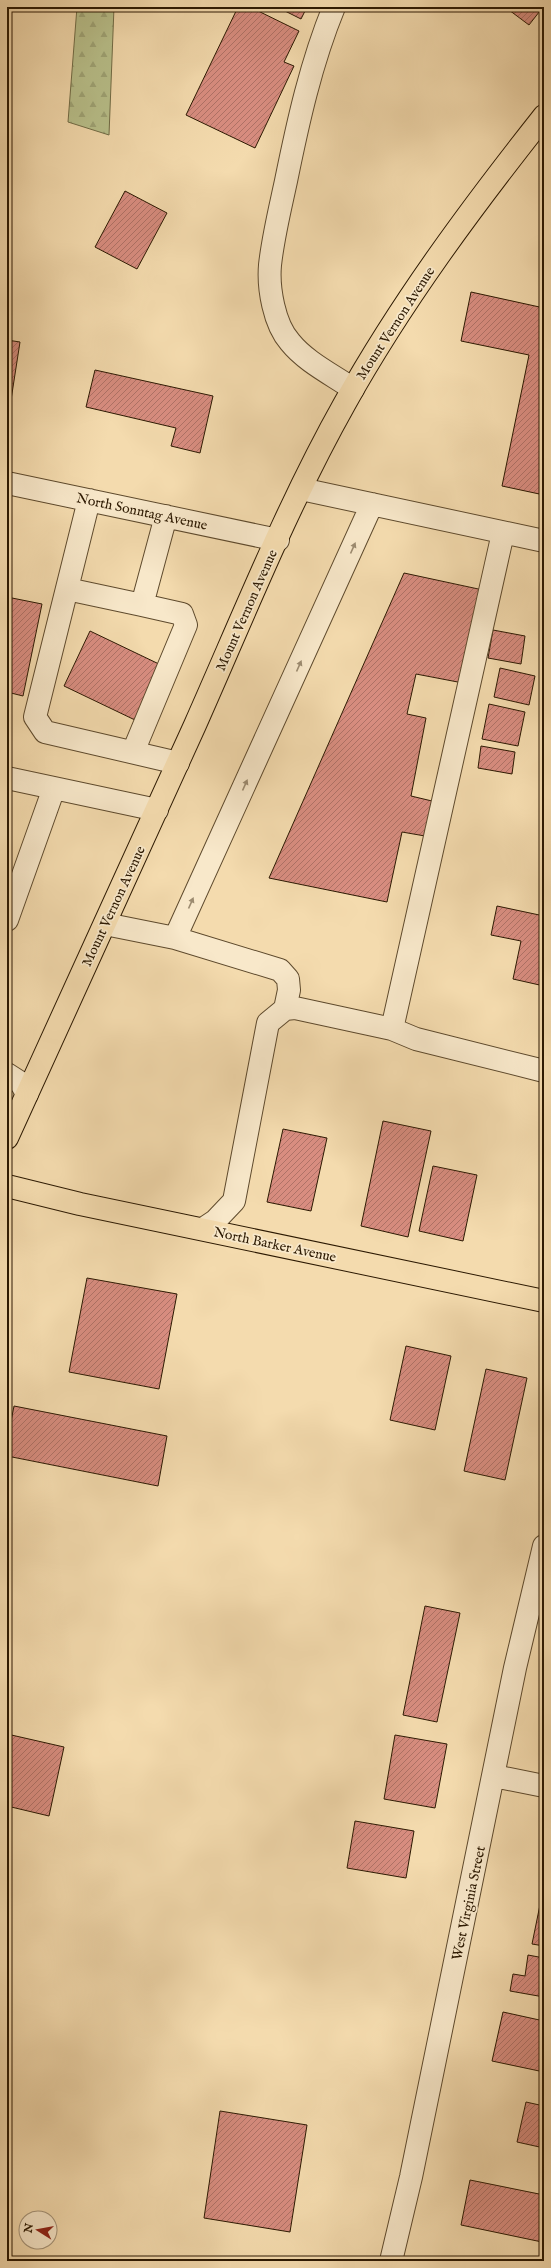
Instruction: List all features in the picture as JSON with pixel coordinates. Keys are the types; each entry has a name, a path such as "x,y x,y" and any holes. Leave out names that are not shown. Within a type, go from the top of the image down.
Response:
{"main road":[{"name":"Mount Vernon Avenue","path":"7,1138 157,810 301,489 353,389 397,317 475,203 544,116"},
{"name":"North Barker Avenue","path":"7,1186 203,1229 544,1300"}],"street":[{"path":"334,7 314,61 295,134 270,265 271,291 279,321 290,342 305,356 353,389"},
{"name":"North Sonntag Avenue","path":"7,483 278,540"},
{"path":"301,489 544,541"},
{"path":"89,500 35,717 45,732 178,762"},
{"path":"175,938 372,504"},
{"path":"142,605 166,516"},
{"path":"392,1029 503,533"},
{"path":"67,589 182,614 186,625 133,752"},
{"path":"7,778 157,810"},
{"path":"7,920 54,788"},
{"path":"105,924 175,938 270,965 280,970 288,979 289,990 285,1009"},
{"path":"203,1229 215,1221 234,1200 268,1023 285,1009 296,1008 392,1029 416,1039 544,1071"},
{"path":"7,1074 21,1083 27,1094"},
{"name":"West Virginia Street","path":"391,2261 412,2169 515,1668 544,1546"},
{"path":"494,1776 544,1786"}],"green space":[{"path":"77,7 114,7 109,135 68,122"}],"building":[{"path":"238,7 250,7 299,31 284,62 294,66 255,148 186,115"},
{"path":"277,7 307,7 301,19"},
{"path":"505,7 543,7 529,25"},
{"path":"125,191 167,213 137,269 95,247"},
{"path":"471,292 544,308 544,495 502,486 529,355 461,341"},
{"path":"7,340 20,342 11,400 7,399"},
{"path":"95,370 213,396 200,453 171,446 176,428 86,407"},
{"path":"404,573 483,590 463,683 416,674 407,714 426,718 411,796 432,801 425,836 402,832 387,902 269,878"},
{"path":"7,597 42,604 23,696 7,692"},
{"path":"493,630 525,636 521,664 488,658"},
{"path":"90,631 161,665 135,720 64,686"},
{"path":"500,668 535,676 529,705 494,697"},
{"path":"489,704 525,712 518,746 482,739"},
{"path":"481,746 515,752 512,774 478,768"},
{"path":"497,906 544,916 544,986 513,979 521,941 491,935"},
{"path":"383,1121 431,1131 408,1237 361,1226"},
{"path":"283,1129 327,1138 311,1211 267,1202"},
{"path":"433,1166 477,1175 463,1241 419,1231"},
{"path":"87,1278 177,1294 159,1389 69,1372"},
{"path":"406,1346 451,1356 435,1430 390,1420"},
{"path":"486,1369 527,1378 505,1480 464,1471"},
{"path":"14,1406 167,1436 158,1486 7,1456 7,1442"},
{"path":"425,1606 460,1613 437,1722 403,1715"},
{"path":"7,1734 64,1747 49,1816 7,1806"},
{"path":"395,1735 447,1744 435,1808 384,1799"},
{"path":"355,1821 414,1831 406,1878 347,1868"},
{"path":"544,1865 544,1887 540,1886"},
{"path":"542,1895 544,1896 544,1946 532,1944"},
{"path":"528,1955 544,1958 544,1997 510,1991 513,1974 525,1976"},
{"path":"503,2012 544,2021 544,2072 492,2061"},
{"path":"526,2102 544,2106 544,2148 517,2142"},
{"path":"220,2111 307,2125 290,2232 204,2218"},
{"path":"470,2180 544,2195 542,2242 461,2225"}]}
